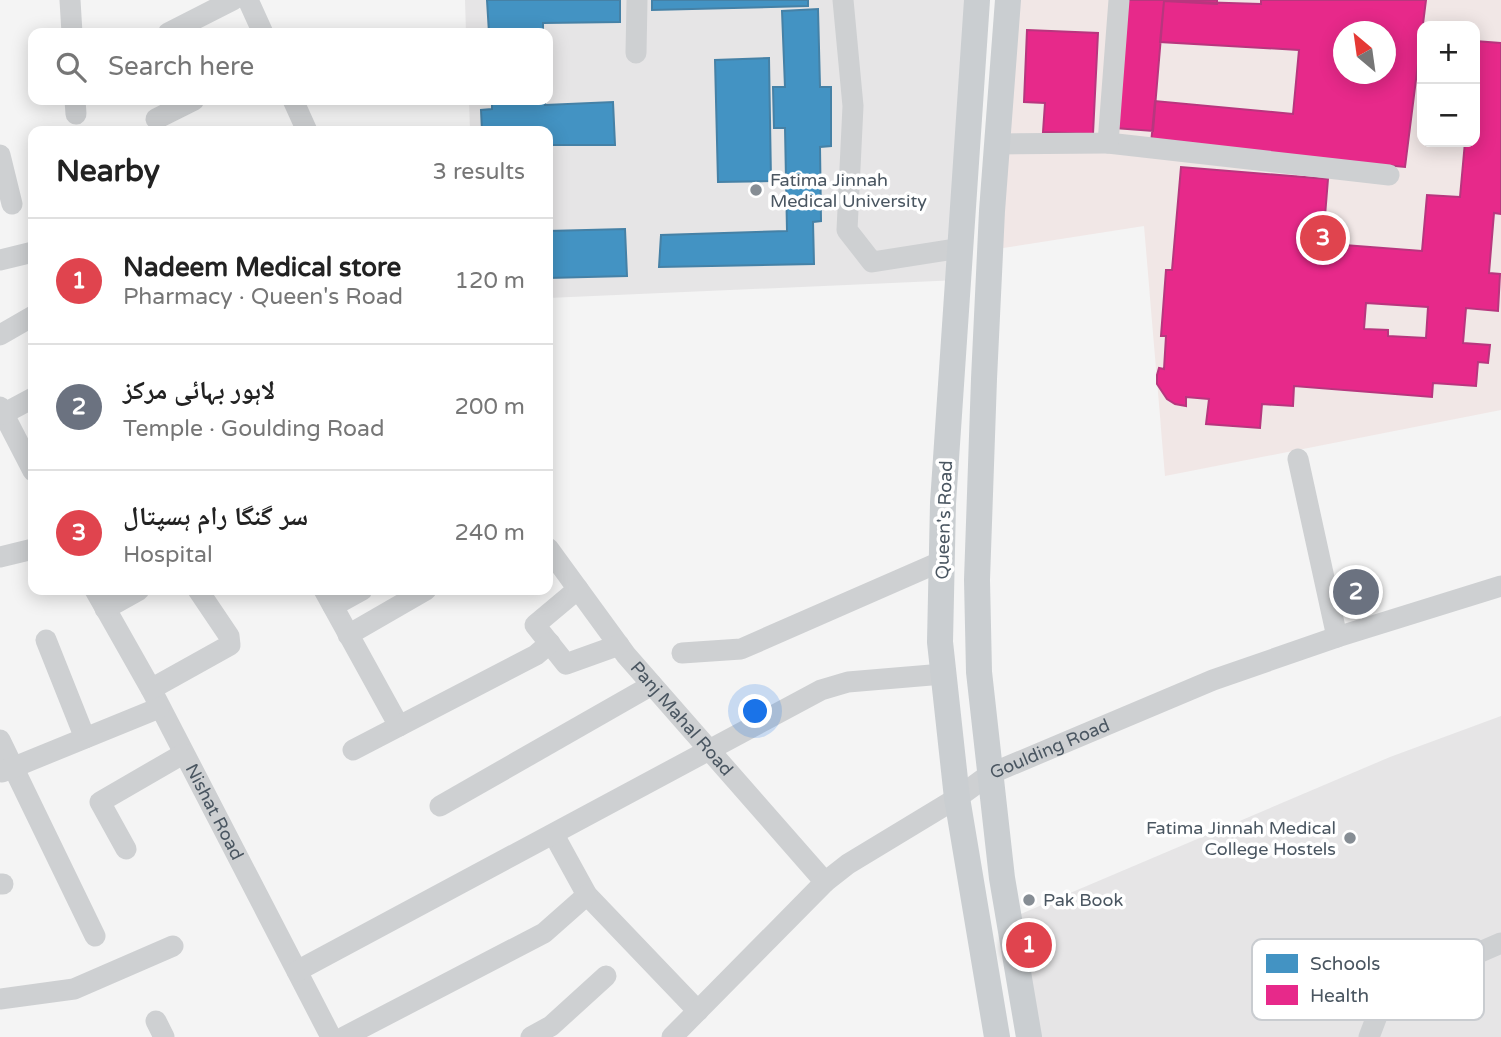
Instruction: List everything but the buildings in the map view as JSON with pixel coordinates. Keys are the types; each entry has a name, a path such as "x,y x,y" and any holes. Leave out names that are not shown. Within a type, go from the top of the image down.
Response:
{"main road":[{"name":"Queen's Road","path":"977,0 943,503 940,642 957,798 997,1037"},
{"name":"Queen's Road","path":"1008,0 988,289 977,580 979,672 990,774 1002,878 1029,1037"}],"street":[{"path":"70,0 72,28"},
{"path":"178,28 233,0"},
{"path":"248,0 261,28"},
{"path":"636,0 636,53"},
{"path":"843,0 853,106 847,230 872,262 961,248"},
{"path":"1108,143 1119,0"},
{"path":"156,119 184,105"},
{"path":"295,105 303,126"},
{"path":"997,144 1108,143 1389,176"},
{"path":"0,155 3,180 12,204"},
{"path":"0,260 28,253"},
{"path":"0,335 28,319"},
{"path":"28,402 4,424 28,463"},
{"path":"1298,459 1337,637"},
{"path":"0,557 28,550"},
{"name":"Panj Mahal Road","path":"553,555 619,645 825,882"},
{"path":"682,653 741,649 942,561"},
{"name":"Goulding Road","path":"672,1037 825,882 848,864 957,798 990,774 1213,680 1337,637 1501,586"},
{"path":"578,589 535,625 566,664 619,645"},
{"path":"100,599 117,595"},
{"path":"6,770 85,738 155,699 230,645 229,636 206,595"},
{"path":"348,635 417,595"},
{"path":"328,598 399,726"},
{"name":"Nishat Road","path":"100,599 331,1037"},
{"path":"46,640 85,738"},
{"path":"353,750 536,656 550,643"},
{"path":"297,971 821,690 848,682 943,674"},
{"path":"440,806 652,684"},
{"path":"0,740 6,770 95,936"},
{"path":"126,849 100,803 183,754"},
{"path":"554,835 587,895 698,1011"},
{"path":"344,1037 544,933 587,895"},
{"path":"1484,950 1501,943"},
{"path":"0,999 75,989 173,946"},
{"path":"531,1037 551,1026 606,976"},
{"path":"1369,1037 1375,1020"}],"shaded area":[{"name":"Fatima Jinnah Medical University","path":"465,0 977,0 959,280 553,298 553,126 470,126 469,105 553,105 553,28 466,28"},
{"path":"1008,0 1501,0 1501,410 1165,476 1144,226 990,250"},
{"name":"Fatima Jinnah Medical College Hostels","path":"1501,716 1501,1037 1029,1037 1009,919 1390,757"}],"place":[{"name":"Fatima Jinnah Medical University","path":"756,190"},
{"name":"سر گنگا رام ہسپتال","path":"1323,238"},
{"name":"لاہور بہائی مرکز","path":"1356,592"},
{"name":"Fatima Jinnah Medical College Hostels","path":"1350,838"},
{"name":"Pak Book","path":"1029,900"},
{"name":"Nadeem Medical store","path":"1029,945"}]}
